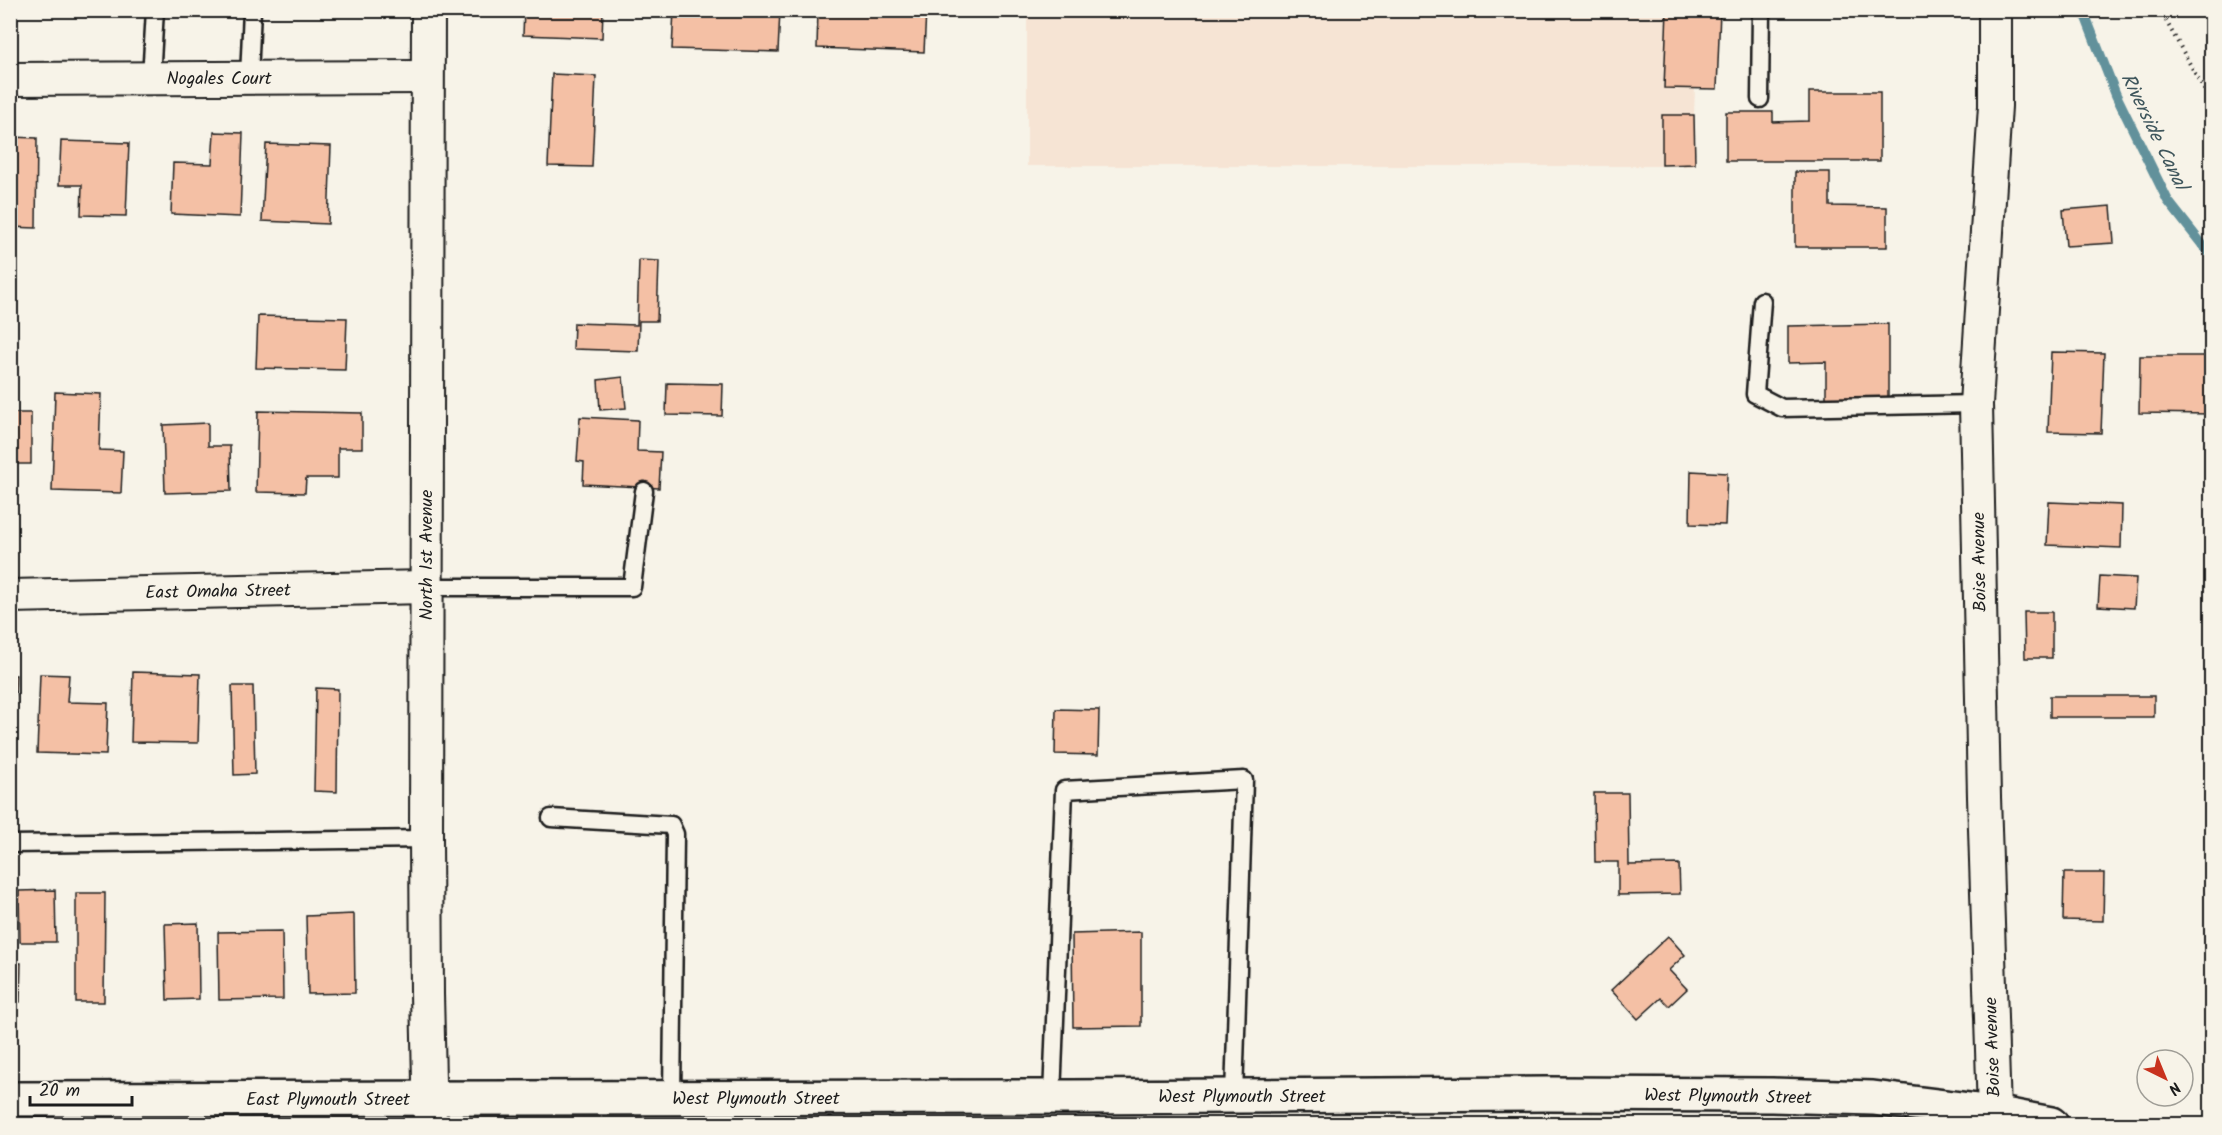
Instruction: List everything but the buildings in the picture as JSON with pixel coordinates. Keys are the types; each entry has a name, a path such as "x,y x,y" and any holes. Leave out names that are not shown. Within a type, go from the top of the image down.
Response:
{"street":[{"name":"North 1st Avenue","path":"428,10 426,839 430,1112"},
{"name":"Boise Avenue","path":"1994,1113 1984,796 1976,404 1995,106 1995,10"},
{"name":"Nogales Court","path":"10,79 427,77"},
{"name":"East Omaha Street","path":"10,596 426,587"},
{"name":"West Plymouth Street","path":"430,1112 672,1098 1772,1095 1874,1098 1994,1113 2051,1125"},
{"name":"East Plymouth Street","path":"10,1099 430,1112"}],"lane":[{"path":"151,78 154,10"},
{"path":"249,77 252,10"},
{"path":"1760,99 1761,10"},
{"path":"1762,301 1755,394 1782,408 1976,404"},
{"path":"426,587 632,586 644,491"},
{"path":"1052,1097 1064,790 1244,780 1234,1096"},
{"path":"551,819 671,825 675,834 672,1098"},
{"path":"10,844 426,839"}],"path":[{"path":"2160,10 2211,104"}],"shaded area":[{"path":"1027,11 1698,11 1692,166 1027,166"}],"waterway":[{"name":"Riverside Canal","path":"2083,10 2116,95 2168,201 2212,257"}]}
